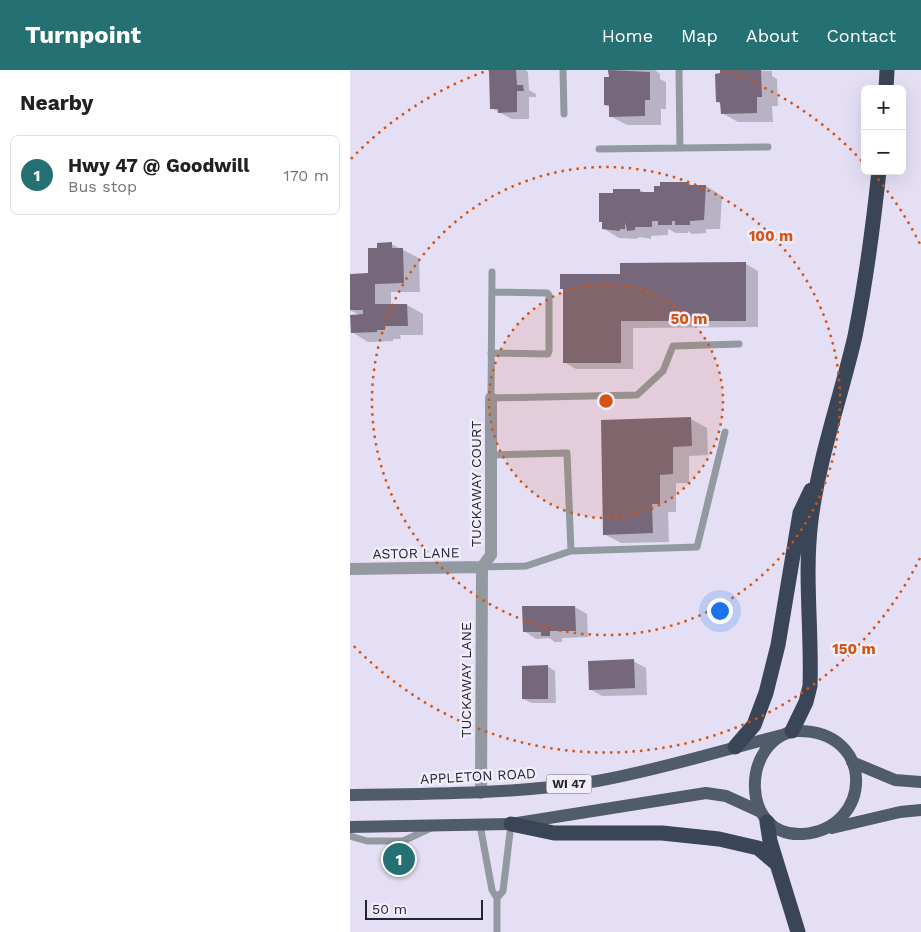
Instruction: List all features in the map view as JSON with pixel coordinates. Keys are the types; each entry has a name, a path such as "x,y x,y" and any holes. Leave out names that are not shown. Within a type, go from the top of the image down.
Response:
{"highway":[{"path":"886,85 887,70"},
{"path":"787,733 806,702 810,686 808,557 818,475 855,335 867,268 879,175"},
{"path":"735,747 754,725 766,693 778,645 800,513 818,475"},
{"path":"764,817 798,932"},
{"path":"511,824 554,832 662,833 718,839 758,848 777,864"}],"main road":[{"path":"764,817 755,794 757,766 769,747 787,733 812,731 831,737 844,747 852,762 856,783 852,803 840,818 817,832"},
{"name":"APPLETON ROAD","path":"350,795 481,793 531,789 597,780 677,763 787,733"},
{"path":"852,762 895,780 921,782"},
{"path":"350,827 511,824 706,793 726,796 764,817 779,830 788,833 804,834 817,832 864,819 921,810"}],"street":[{"name":"TUCKAWAY COURT","path":"482,567 491,555 491,398"},
{"name":"ASTOR LANE","path":"350,569 482,567"},
{"name":"TUCKAWAY LANE","path":"481,793 482,567"}],"lane":[{"path":"563,70 564,114"},
{"path":"680,70 680,148"},
{"path":"599,149 768,147"},
{"path":"492,272 491,398 637,395 662,371 673,346 739,344"},
{"path":"492,292 547,293 549,314 548,354 492,354"},
{"path":"482,567 526,566 571,551 697,547 725,432"},
{"path":"492,455 567,453 571,551"},
{"path":"496,898 503,891 511,824"},
{"path":"480,825 492,890 496,898 497,932"},
{"path":"350,836 367,841 403,841 437,826"}],"building":[{"path":"489,70 516,70 517,85 523,85 524,91 517,91 517,112 498,113 498,109 490,109"},
{"path":"608,70 650,72 650,100 645,100 645,116 609,117 609,105 604,105 604,77 609,77"},
{"path":"720,70 761,70 762,97 757,97 757,113 721,114 720,102 716,102 715,74 720,73"},
{"path":"660,182 689,182 689,185 706,185 704,220 690,221 690,225 675,225 675,221 672,221 672,225 658,225 658,221 652,221 652,227 635,227 635,230 627,231 625,222 625,229 620,229 620,231 602,229 602,222 599,222 599,193 613,193 613,189 640,189 640,192 654,192 654,186 660,186"},
{"path":"392,242 392,248 403,248 404,283 375,284 375,304 407,304 408,326 385,326 385,330 377,330 377,332 351,333 350,315 363,314 363,310 350,310 350,274 368,273 368,248 377,248 377,243"},
{"path":"746,262 746,321 621,321 621,363 563,363 563,289 560,289 560,274 620,274 620,263"},
{"path":"691,417 692,446 673,447 673,474 660,475 660,504 652,504 653,533 603,535 601,420"},
{"path":"522,606 575,606 576,631 550,631 550,636 541,636 541,632 523,632"},
{"path":"634,659 635,688 589,690 588,661"},
{"path":"548,665 548,699 522,699 522,666"},
{"path":"393,854 406,854 406,863 393,863"}],"place":[{"name":"Hwy 47 @ Goodwill","path":"399,859"}]}
